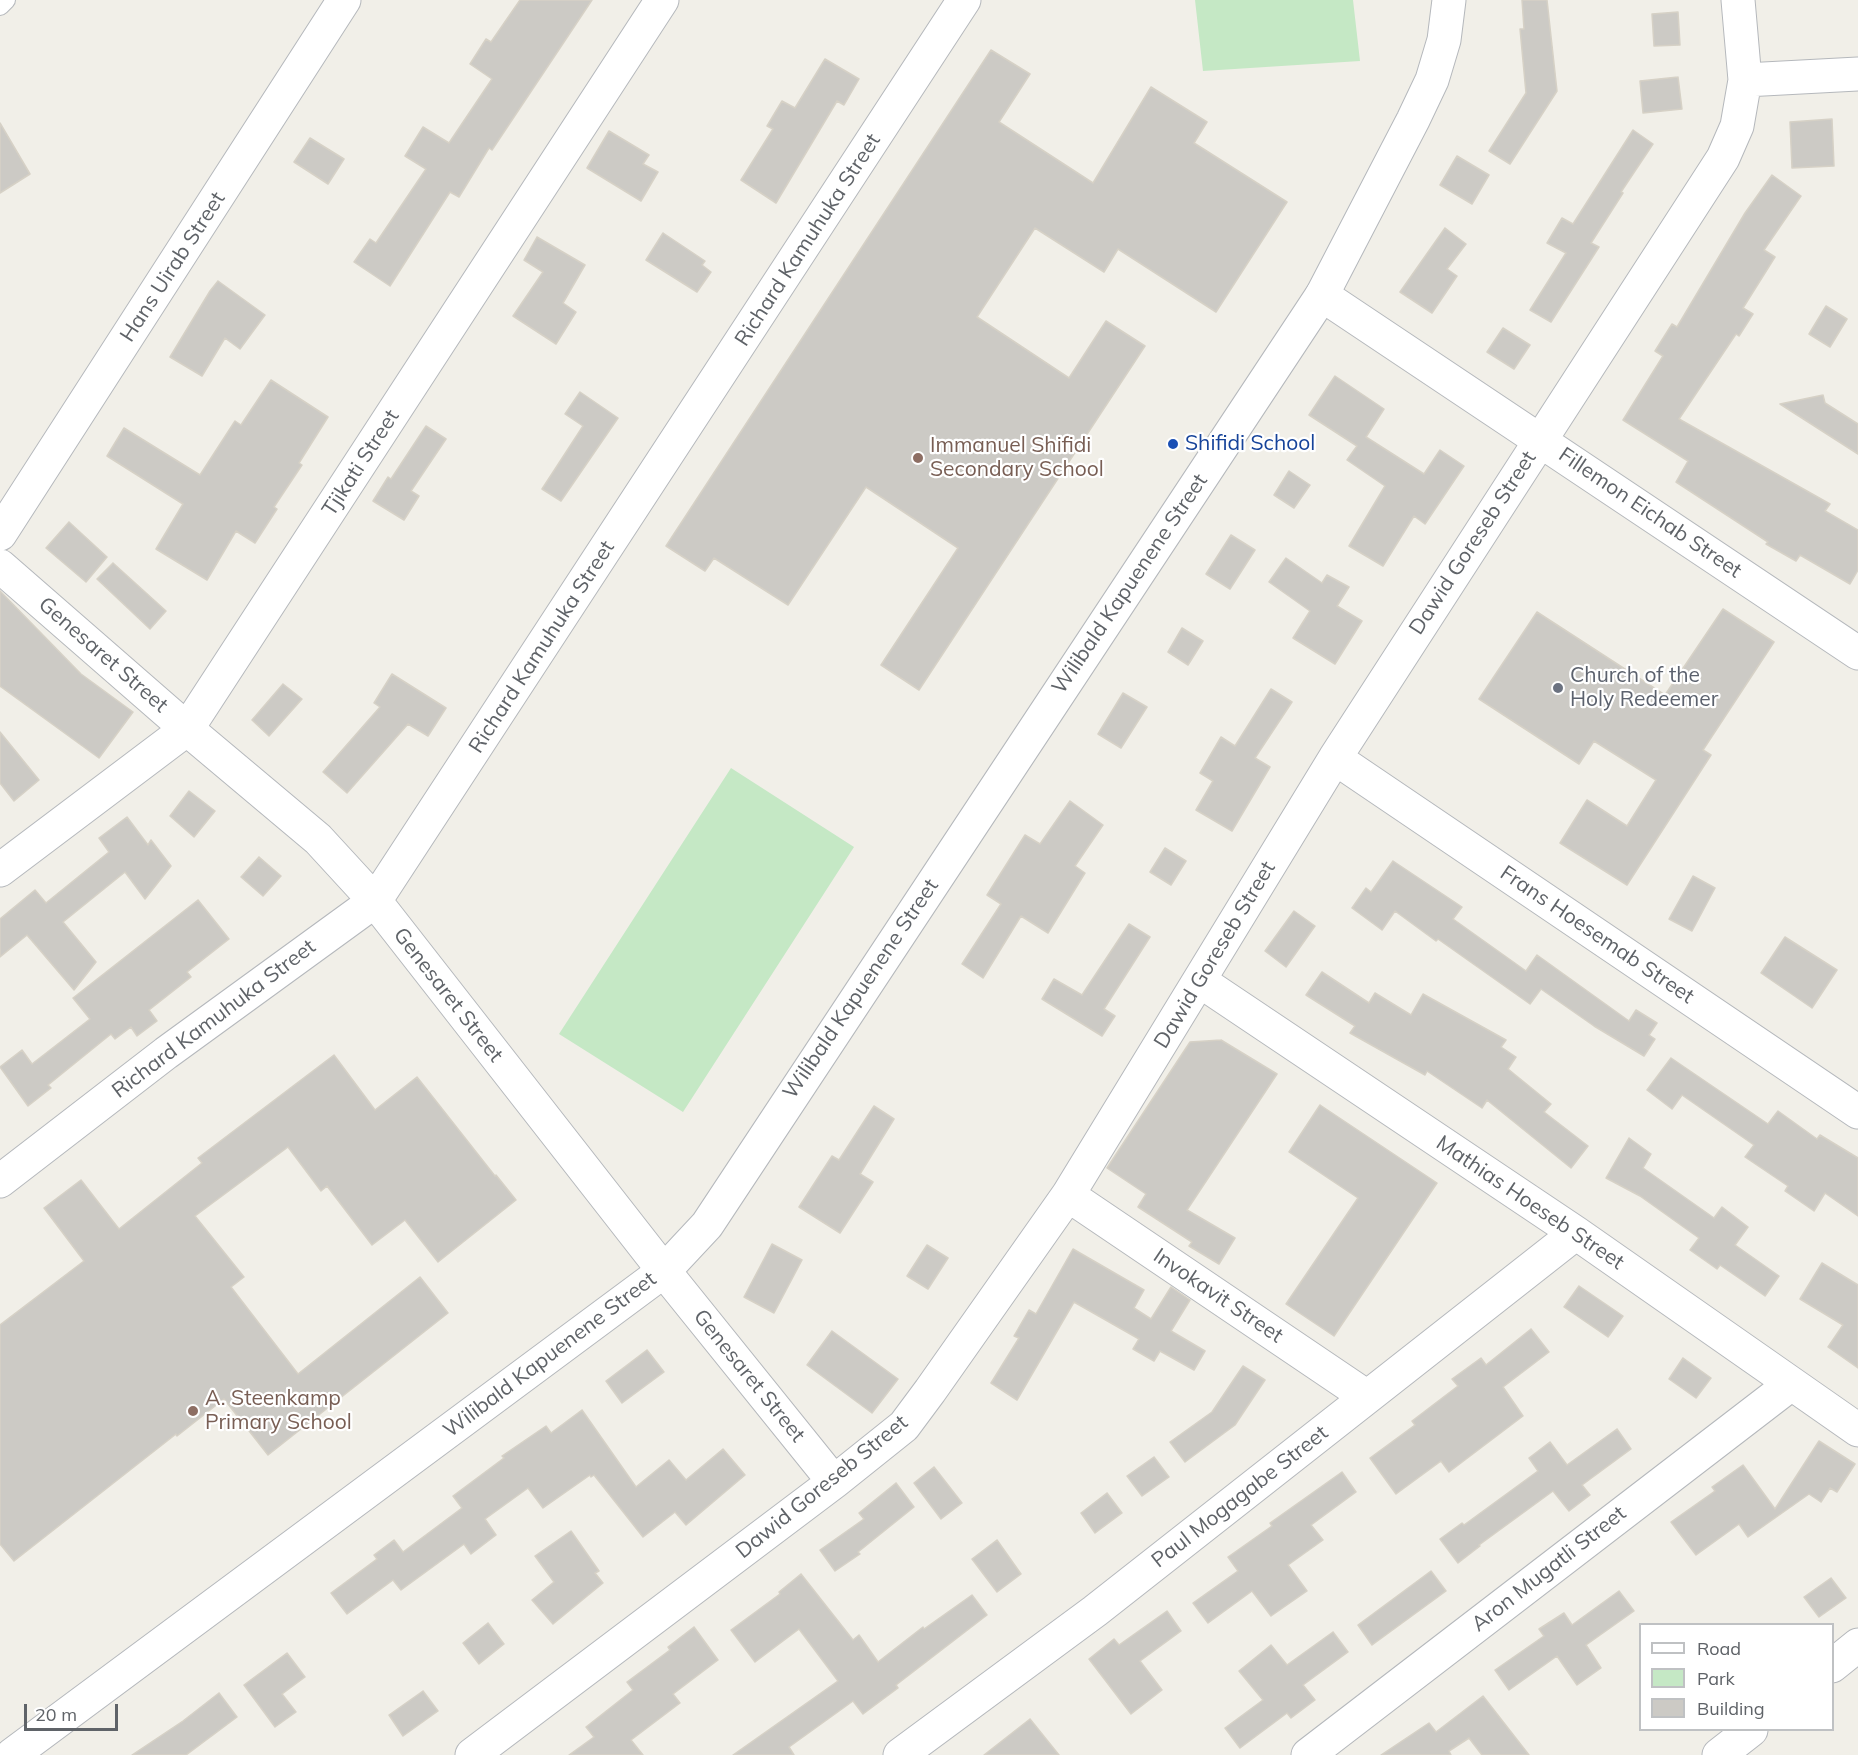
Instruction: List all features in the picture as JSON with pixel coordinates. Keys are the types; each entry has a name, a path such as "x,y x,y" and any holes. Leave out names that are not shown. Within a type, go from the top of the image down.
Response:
{"street":[{"name":"Hans Uirab Street","path":"0,534 344,0"},
{"name":"Tjikati Street","path":"0,870 187,729 663,0"},
{"name":"Richard Kamuhuka Street","path":"0,1181 165,1053 375,901 964,0"},
{"name":"Wilibald Kapuenene Street","path":"12,1755 664,1271 706,1225 1322,295 1432,80 1444,40 1449,0"},
{"name":"Dawid Goreseb Street","path":"472,1755 834,1482 904,1426 1068,1195 1335,758 1723,158 1737,126 1745,80 1738,0"},
{"path":"1745,80 1858,74"},
{"name":"Fillemon Eichab Street","path":"1322,295 1858,653"},
{"name":"Genesaret Street","path":"0,566 187,729 318,839 375,901 664,1271 834,1482"},
{"name":"Frans Hoesemab Street","path":"1335,758 1858,1112"},
{"name":"Mathias Hoeseb Street","path":"1200,981 1575,1233 1858,1430"},
{"name":"Invokavit Street","path":"1068,1195 1367,1398"},
{"name":"Paul Mogagabe Street","path":"900,1755 1095,1611 1575,1233"},
{"name":"Aron Mugatli Street","path":"1308,1755 1791,1384"},
{"path":"1834,1665 1858,1646"},
{"path":"1719,1755 1750,1731"}],"lane":[{"path":"0,6 6,0"}],"green space":[{"path":"1195,0 1353,0 1360,61 1203,71"},
{"path":"731,768 854,847 683,1112 559,1034"}],"building":[{"path":"520,0 592,0 492,150 489,148 459,197 450,192 390,286 354,262 370,239 376,243 426,169 405,156 423,127 449,143 492,79 470,64 486,39 491,42"},
{"path":"1522,0 1547,0 1557,91 1510,164 1489,151 1526,93 1520,29 1524,29"},
{"path":"1678,12 1680,45 1654,46 1652,14"},
{"path":"991,50 1030,74 999,122 1093,183 1151,87 1207,122 1194,143 1287,202 1216,312 1118,249 1104,272 1035,228 977,317 1069,378 1106,321 1145,346 919,690 881,665 958,548 866,487 788,605 714,558 705,571 666,546"},
{"path":"825,59 859,79 844,105 837,101 776,203 741,180 773,129 767,126 782,101 795,108"},
{"path":"1678,77 1682,109 1643,113 1640,81"},
{"path":"1832,119 1834,166 1792,168 1790,122"},
{"path":"0,123 30,174 0,193"},
{"path":"1633,130 1653,144 1591,243 1599,247 1551,322 1530,310 1566,253 1547,243 1562,218 1573,224"},
{"path":"609,131 649,155 643,164 658,172 641,201 587,168"},
{"path":"310,138 344,159 328,184 294,162"},
{"path":"1457,156 1489,175 1472,204 1440,185"},
{"path":"1772,175 1801,196 1764,250 1775,257 1743,308 1753,314 1739,336 1736,334 1679,419 1830,504 1825,511 1858,530 1858,570 1850,584 1800,555 1796,561 1766,544 1768,542 1676,482 1688,461 1623,420 1663,356 1655,351 1672,324 1677,327 1745,213"},
{"path":"1445,228 1466,244 1447,269 1457,276 1432,313 1400,292"},
{"path":"663,233 705,261 702,265 711,272 697,292 646,260"},
{"path":"537,237 585,265 563,303 576,312 556,344 513,316 543,272 524,260"},
{"path":"218,281 265,315 240,349 225,338 202,376 170,357"},
{"path":"1826,306 1847,319 1830,347 1809,334"},
{"path":"1503,328 1530,345 1514,369 1487,352"},
{"path":"1335,376 1384,409 1366,437 1424,474 1440,450 1464,466 1425,524 1414,516 1383,566 1349,546 1385,486 1347,460 1357,446 1309,415"},
{"path":"271,380 328,417 299,463 302,465 274,507 277,509 255,543 236,531 207,580 156,549 183,504 107,456 124,428 200,475 235,421 241,425"},
{"path":"580,392 618,418 561,501 542,489 583,426 565,414"},
{"path":"1823,395 1825,403 1858,424 1858,454 1780,404"},
{"path":"426,426 446,439 411,491 419,496 404,520 373,501 388,477 391,479"},
{"path":"1289,471 1310,485 1294,508 1274,495"},
{"path":"69,522 107,557 86,582 46,548"},
{"path":"1231,535 1255,550 1230,589 1206,574"},
{"path":"1286,558 1322,583 1327,575 1349,587 1337,606 1362,621 1335,664 1293,638 1310,611 1269,582"},
{"path":"113,563 166,611 150,629 97,579"},
{"path":"0,591 81,674 133,712 99,758 0,686"},
{"path":"1723,609 1774,642 1703,750 1711,755 1627,885 1560,843 1587,800 1627,826 1656,780 1594,741 1579,764 1479,699 1537,612 1665,695"},
{"path":"1182,628 1203,641 1188,665 1168,652"},
{"path":"392,674 446,708 428,736 408,724 347,793 323,772 380,707 374,703"},
{"path":"283,684 302,699 269,736 252,720"},
{"path":"1271,689 1292,702 1255,758 1270,767 1232,831 1196,810 1213,781 1200,773 1221,737 1235,746"},
{"path":"1123,693 1147,707 1121,748 1098,734"},
{"path":"0,732 39,780 14,801 0,783"},
{"path":"189,791 215,811 194,837 170,816"},
{"path":"1070,801 1103,825 1075,866 1085,873 1048,933 1021,916 983,978 962,964 1001,904 987,895 1025,835 1040,844"},
{"path":"127,817 148,845 151,840 171,866 145,899 125,872 63,922 96,962 74,990 27,935 0,957 0,919 35,890 46,903 109,852 99,838"},
{"path":"1165,848 1186,861 1171,885 1150,872"},
{"path":"259,857 281,876 263,896 241,877"},
{"path":"1393,861 1462,907 1453,919 1526,971 1537,955 1629,1021 1636,1010 1657,1023 1649,1035 1655,1039 1644,1056 1594,1026 1541,989 1530,1004 1395,911 1382,930 1352,908 1366,888 1371,892"},
{"path":"1693,876 1715,888 1692,931 1669,919"},
{"path":"198,900 229,939 187,972 191,977 149,1010 157,1021 137,1036 131,1027 115,1039 111,1034 48,1085 51,1088 28,1106 0,1067 22,1050 32,1064 90,1019 73,998"},
{"path":"1294,911 1315,926 1286,967 1265,951"},
{"path":"1129,924 1150,937 1104,1009 1115,1016 1102,1036 1042,999 1054,979 1082,995"},
{"path":"1785,937 1837,970 1812,1008 1761,973"},
{"path":"1322,972 1369,1003 1375,993 1411,1015 1423,994 1506,1040 1501,1047 1516,1057 1508,1069 1551,1104 1544,1112 1588,1146 1571,1168 1487,1100 1482,1108 1427,1071 1425,1075 1350,1033 1355,1026 1306,995"},
{"path":"1221,1040 1277,1074 1187,1210 1235,1238 1219,1264 1189,1246 1192,1242 1138,1207 1146,1194 1107,1168 1190,1042"},
{"path":"334,1055 375,1110 417,1077 516,1200 438,1262 405,1220 372,1245 327,1186 321,1191 288,1147 195,1216 244,1277 231,1287 298,1374 420,1277 448,1313 268,1455 224,1399 14,1561 0,1544 0,1325 84,1261 44,1208 81,1180 119,1229 202,1163 198,1158"},
{"path":"1671,1058 1768,1124 1778,1111 1817,1139 1820,1135 1858,1158 1858,1216 1825,1193 1814,1211 1785,1191 1788,1186 1745,1157 1754,1145 1682,1095 1672,1109 1647,1090"},
{"path":"1320,1105 1437,1183 1334,1336 1286,1304 1358,1198 1289,1152"},
{"path":"874,1106 894,1119 860,1174 873,1182 840,1233 799,1207 832,1156 839,1160"},
{"path":"1629,1138 1651,1154 1643,1168 1714,1218 1722,1207 1748,1227 1735,1245 1779,1276 1765,1296 1720,1265 1717,1269 1690,1250 1699,1238 1640,1196 1606,1178"},
{"path":"772,1244 802,1260 774,1313 744,1297"},
{"path":"927,1245 948,1258 928,1289 907,1276"},
{"path":"1073,1249 1144,1290 1134,1308 1151,1319 1171,1287 1190,1300 1171,1331 1205,1351 1194,1370 1160,1351 1154,1361 1133,1349 1139,1339 1074,1302 1017,1400 991,1383 1019,1338 1014,1336 1029,1310 1036,1314"},
{"path":"1822,1263 1858,1285 1858,1368 1828,1347 1843,1325 1800,1299"},
{"path":"1579,1286 1623,1316 1608,1337 1564,1307"},
{"path":"1531,1329 1549,1352 1503,1387 1523,1416 1449,1472 1441,1461 1396,1494 1370,1458 1415,1425 1412,1421 1458,1386 1452,1379 1481,1358 1486,1365"},
{"path":"832,1331 898,1379 872,1413 807,1365"},
{"path":"647,1350 664,1372 622,1403 606,1381"},
{"path":"1683,1358 1711,1378 1696,1398 1669,1379"},
{"path":"1243,1366 1265,1380 1235,1425 1185,1462 1170,1442 1212,1412"},
{"path":"582,1410 636,1487 669,1460 686,1480 723,1449 745,1475 686,1525 675,1512 643,1537 594,1475 591,1477 590,1475 543,1508 528,1488 485,1519 496,1535 471,1554 464,1544 401,1590 393,1580 347,1614 331,1593 377,1559 374,1555 394,1540 403,1552 462,1508 453,1496 504,1458 502,1456 546,1426 551,1433"},
{"path":"1617,1429 1631,1449 1582,1485 1590,1495 1569,1511 1553,1491 1458,1563 1440,1539 1462,1523 1464,1525 1538,1471 1529,1458 1550,1442 1567,1465"},
{"path":"1819,1441 1855,1464 1837,1492 1830,1488 1821,1502 1809,1494 1748,1537 1739,1524 1696,1555 1671,1522 1715,1491 1712,1487 1743,1465 1775,1509"},
{"path":"1154,1457 1169,1477 1142,1496 1127,1476"},
{"path":"934,1467 962,1503 941,1519 914,1483"},
{"path":"1342,1472 1356,1492 1311,1525 1323,1540 1288,1565 1307,1591 1271,1616 1252,1591 1208,1623 1193,1603 1238,1571 1228,1557 1272,1526 1270,1523"},
{"path":"896,1483 914,1507 858,1552 860,1554 835,1571 820,1550 864,1519 859,1513"},
{"path":"1107,1493 1122,1513 1095,1533 1081,1513"},
{"path":"571,1531 599,1571 595,1573 603,1583 553,1624 532,1600 554,1582 535,1556"},
{"path":"997,1540 1021,1574 997,1592 972,1559"},
{"path":"1431,1571 1446,1591 1372,1645 1358,1625"},
{"path":"801,1574 853,1640 859,1635 878,1662 923,1627 924,1629 972,1595 987,1615 896,1685 898,1688 863,1714 853,1701 789,1747 794,1755 733,1755 838,1681 799,1629 755,1662 731,1630 780,1594 779,1592"},
{"path":"1831,1578 1846,1598 1819,1617 1804,1597"},
{"path":"1619,1591 1634,1611 1586,1645 1601,1668 1577,1685 1557,1656 1509,1690 1495,1670 1544,1636 1539,1629 1564,1613 1572,1625"},
{"path":"1167,1611 1181,1631 1140,1661 1162,1690 1131,1714 1089,1659 1114,1639 1119,1645"},
{"path":"488,1623 504,1644 479,1664 463,1643"},
{"path":"694,1627 718,1660 673,1694 680,1703 631,1740 643,1755 569,1755 594,1737 586,1727 633,1690 627,1682 670,1650 668,1647"},
{"path":"1333,1632 1348,1652 1303,1685 1315,1700 1291,1718 1287,1713 1240,1748 1225,1728 1263,1700 1239,1671 1271,1645 1287,1665"},
{"path":"287,1653 305,1677 282,1694 296,1712 275,1727 244,1685"},
{"path":"423,1691 438,1711 403,1736 389,1715"},
{"path":"219,1693 237,1717 186,1755 132,1755 183,1721"},
{"path":"1483,1696 1529,1755 1482,1755 1469,1738 1449,1751 1451,1755 1381,1755 1429,1723 1436,1732"},
{"path":"1030,1719 1059,1755 984,1755"}],"place":[{"name":"Shifidi School","path":"1173,444"},
{"name":"Immanuel Shifidi Secondary School","path":"918,458"},
{"name":"Church of the Holy Redeemer","path":"1558,688"},
{"name":"A. Steenkamp Primary School","path":"193,1411"}]}
